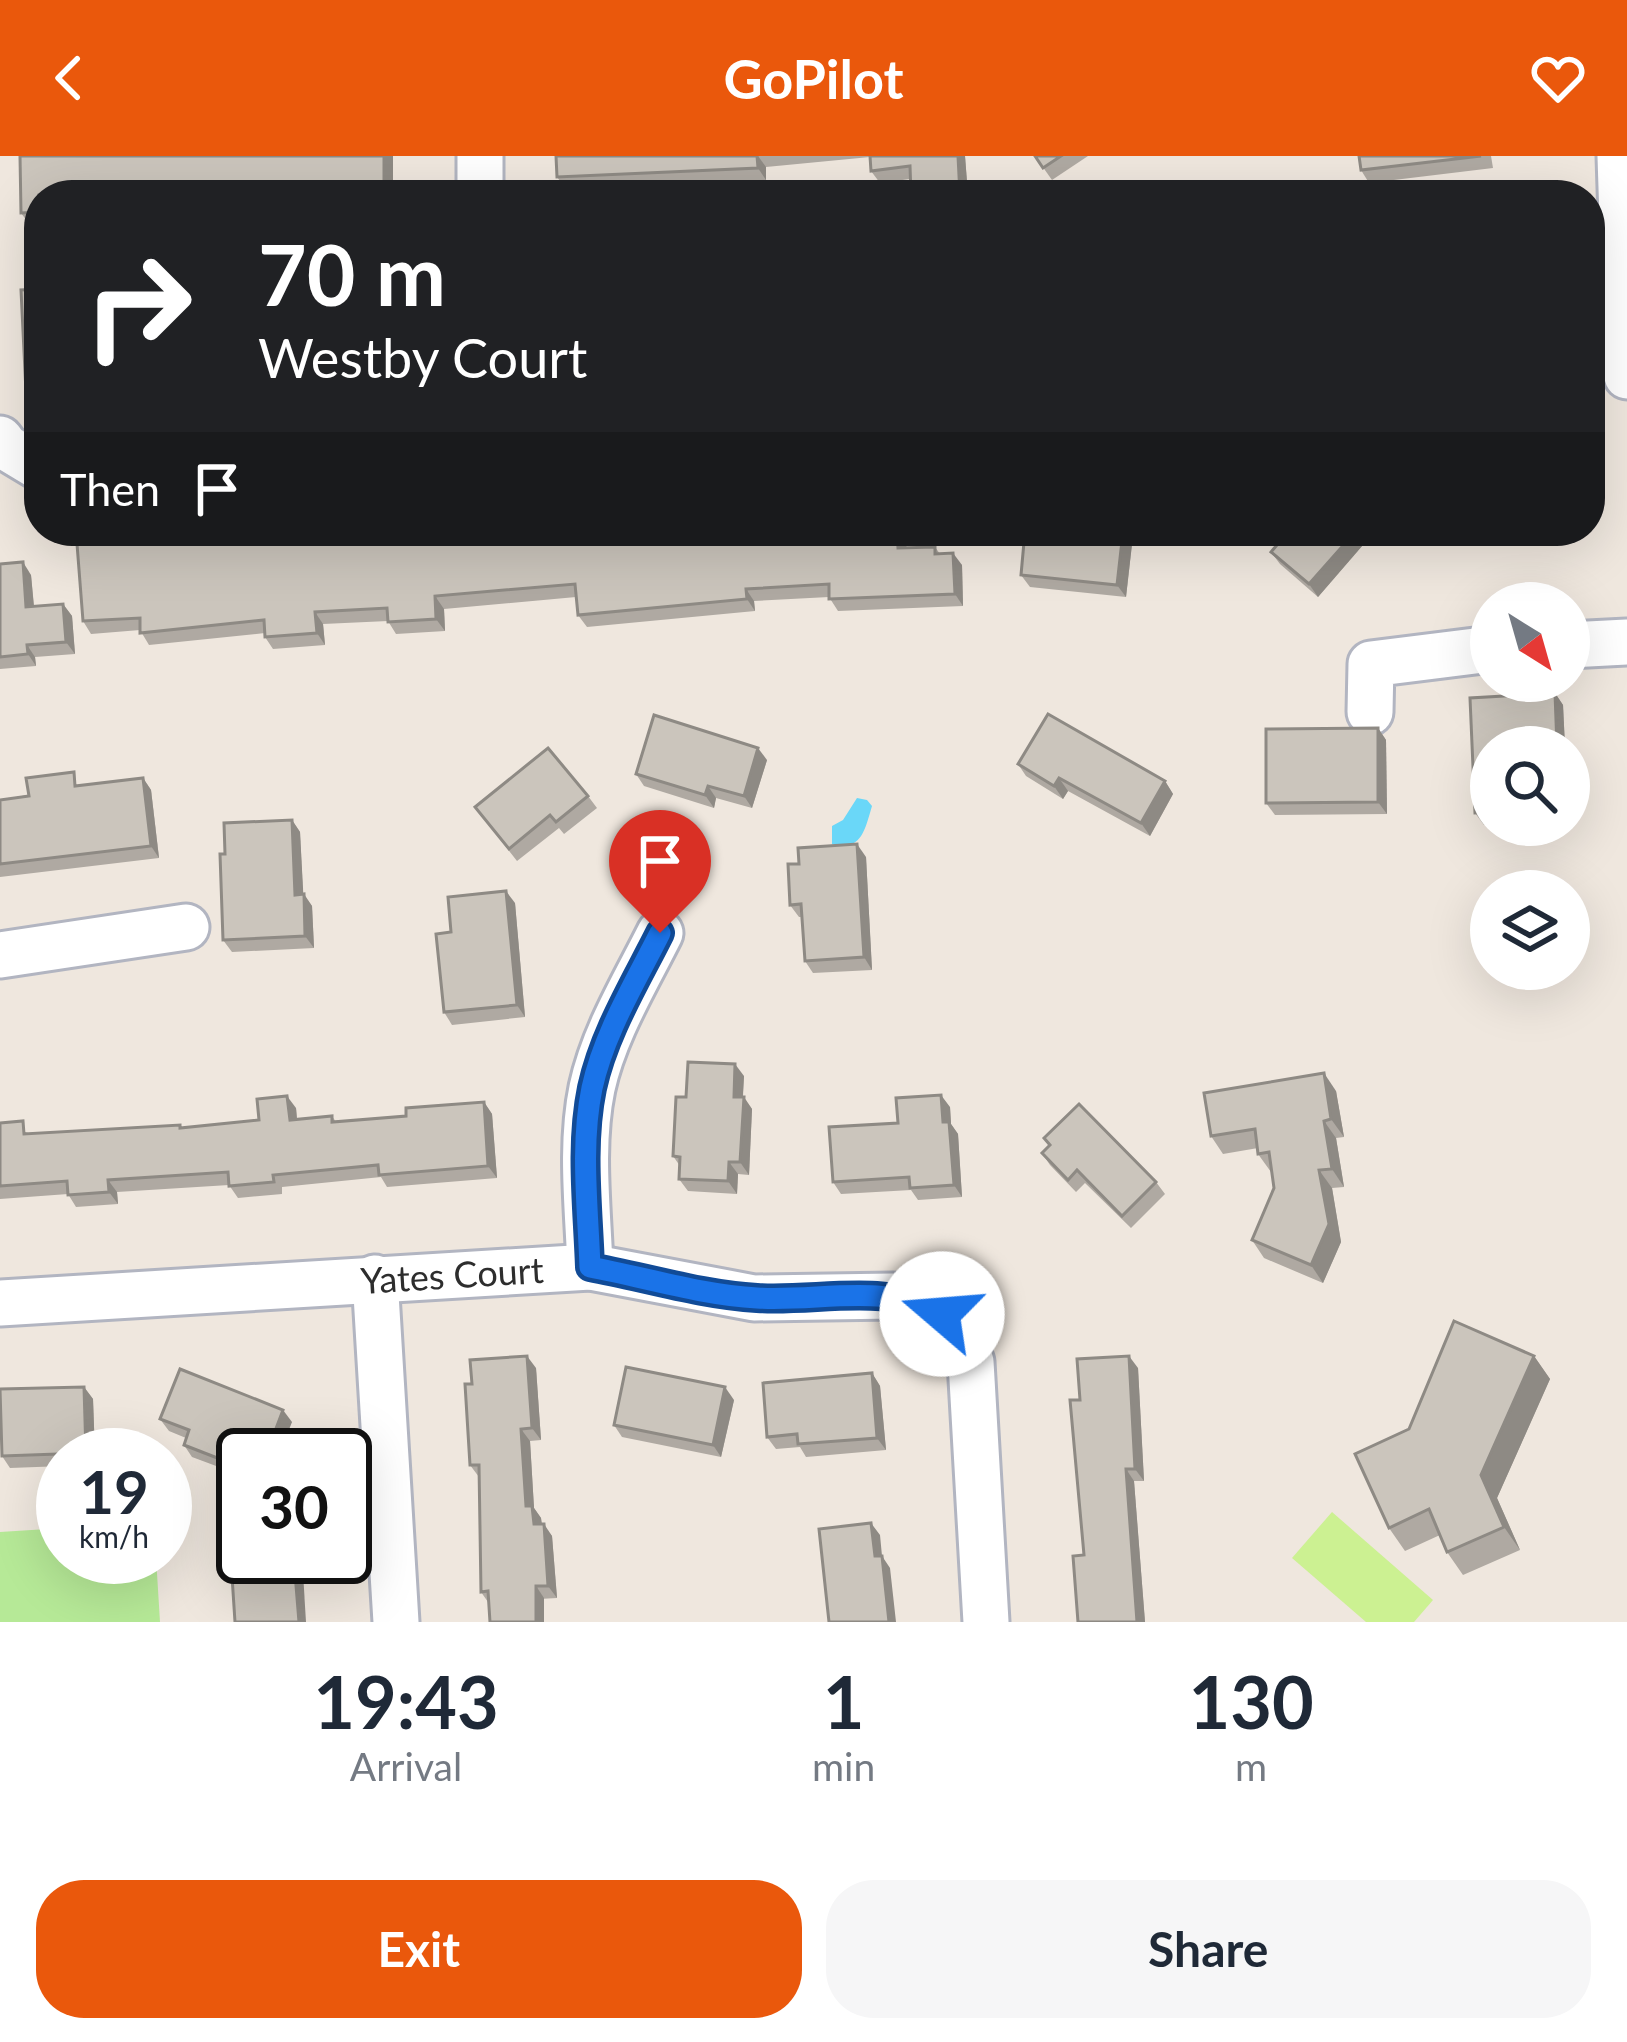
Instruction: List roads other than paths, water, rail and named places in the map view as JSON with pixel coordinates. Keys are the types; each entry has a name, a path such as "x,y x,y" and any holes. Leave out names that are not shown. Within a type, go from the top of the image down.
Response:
{"street":[{"path":"1620,156 1627,376"},
{"path":"1590,644 1627,642"},
{"path":"1370,712 1371,664 1470,652"},
{"path":"0,955 186,927"},
{"path":"590,1267 586,1138 592,1088 608,1037 660,933"},
{"name":"Yates Court","path":"0,1304 590,1267 754,1298 893,1296 919,1300 961,1334 971,1362 986,1622"},
{"path":"376,1278 396,1622"}],"water":[{"path":"857,798 872,806 864,830 850,845 832,844 832,826 843,820"}]}
